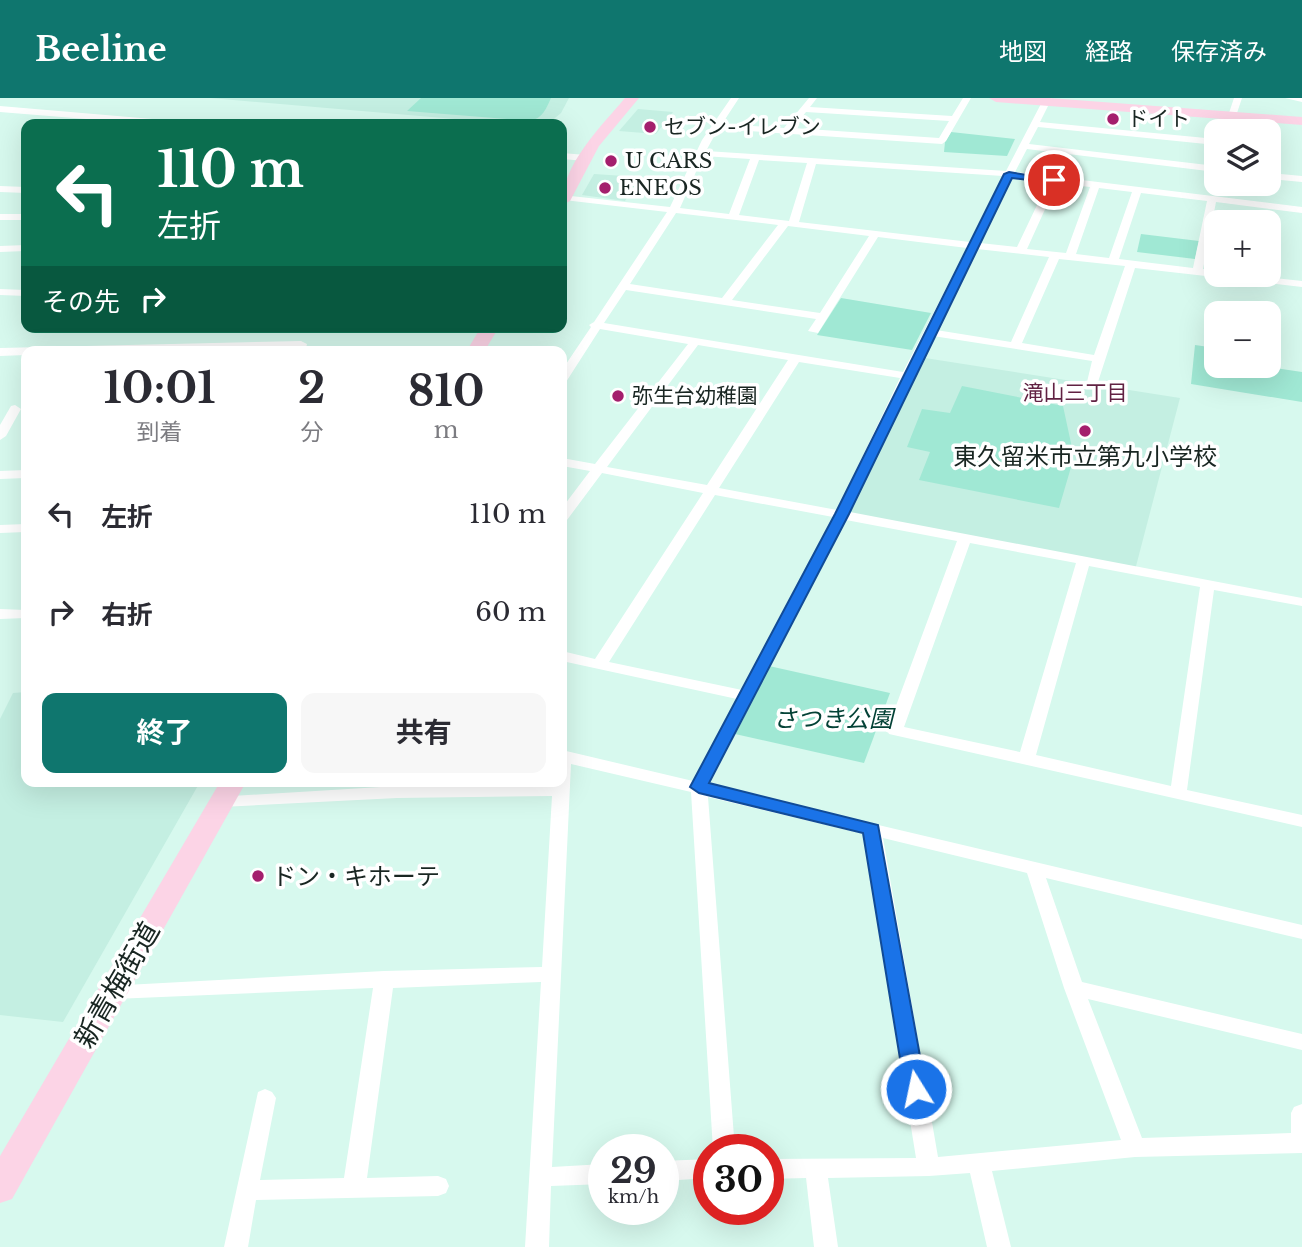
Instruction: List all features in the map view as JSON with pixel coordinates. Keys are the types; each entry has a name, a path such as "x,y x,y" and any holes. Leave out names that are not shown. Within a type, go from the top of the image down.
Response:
{"main road":[{"path":"567,192 603,132 632,98"},
{"path":"996,98 1302,121"},
{"name":"新青梅街道","path":"0,1188 227,791"}],"street":[{"path":"567,371 595,324 674,209 700,153 735,98"},
{"path":"786,131 813,98"},
{"path":"715,127 942,141 967,98"},
{"path":"1230,119 1238,98"},
{"path":"1289,98 1302,99"},
{"path":"723,1134 699,787 744,696 842,514 907,376 1046,100"},
{"path":"0,109 117,119"},
{"path":"805,109 953,119"},
{"path":"1033,124 1204,141"},
{"path":"1022,146 1204,168"},
{"path":"700,153 1009,174 1302,210"},
{"path":"567,156 586,158"},
{"path":"733,217 755,156"},
{"path":"725,301 789,223 812,160"},
{"path":"1281,177 1302,179"},
{"path":"1021,251 1054,180"},
{"path":"1070,257 1095,185"},
{"path":"0,189 21,190"},
{"path":"1113,262 1137,190"},
{"path":"567,199 674,209 1204,273"},
{"path":"1197,272 1212,199"},
{"path":"0,216 21,217"},
{"path":"814,331 875,234"},
{"path":"0,249 21,248"},
{"path":"1015,345 1055,255"},
{"path":"1093,382 1098,359 1130,264"},
{"path":"1281,281 1302,284"},
{"path":"622,286 823,317"},
{"path":"0,292 21,292"},
{"path":"595,324 907,376"},
{"path":"929,332 1098,359"},
{"path":"567,510 695,342"},
{"path":"226,346 302,344 301,346"},
{"path":"0,352 21,351"},
{"path":"599,665 795,359"},
{"path":"0,409 21,409"},
{"path":"0,436 21,409"},
{"path":"567,463 1302,602"},
{"path":"0,475 21,474"},
{"path":"0,529 21,528"},
{"path":"965,537 895,730 1027,757 1178,795 1302,821"},
{"path":"1027,757 1084,560"},
{"path":"1178,795 1208,583"},
{"path":"0,614 21,614"},
{"path":"567,657 744,696"},
{"path":"567,757 1302,932"},
{"path":"227,791 399,787 562,790"},
{"path":"537,1247 562,787"},
{"path":"872,829 929,1167"},
{"path":"1034,868 1074,988 1136,1148"},
{"path":"114,991 551,974"},
{"path":"354,1188 384,979"},
{"path":"1074,988 1302,1042"},
{"path":"236,1247 265,1098"},
{"path":"784,1169 929,1167 1136,1148 1301,1142 1302,1113"},
{"path":"979,1163 999,1247"},
{"path":"816,1170 826,1247"},
{"path":"540,1177 588,1175"},
{"path":"247,1190 438,1186"}],"shaded area":[{"path":"210,98 569,98 561,113 554,119 455,119"},
{"path":"638,109 673,112 656,134 619,131"},
{"path":"594,174 639,177 625,201 582,195"},
{"name":"東久留米市立第九小学校","path":"925,358 1180,398 1135,570 842,514"},
{"path":"21,692 21,787 197,787 63,1022 0,1015 0,719 13,693"}],"green space":[{"path":"421,98 551,98 546,109 535,119 407,111"},
{"path":"951,132 1015,139 1007,156 944,152 945,142"},
{"path":"1141,234 1199,241 1195,259 1137,252"},
{"path":"841,298 931,313 912,350 817,335"},
{"path":"1195,345 1204,346 1204,378 1281,378 1281,369 1302,372 1302,402 1191,384"},
{"path":"962,386 1063,406 1074,457 1059,508 919,480 930,452 907,447 922,409 950,413"},
{"name":"さつき公園","path":"769,666 890,693 864,763 735,734"}],"place":[{"name":"ドイト","path":"1113,119"},
{"name":"セブン-イレブン","path":"650,127"},
{"name":"U CARS","path":"611,161"},
{"name":"ENEOS","path":"605,188"},
{"name":"弥生台幼稚園","path":"618,396"},
{"name":"東久留米市立第九小学校","path":"1085,431"},
{"name":"ドン・キホーテ","path":"258,876"}],"district":[{"name":"滝山三丁目","path":"1075,393"}],"route":[{"path":"916,1089 872,829 699,787 744,696 842,514 907,376 1009,174 1054,180"}]}
